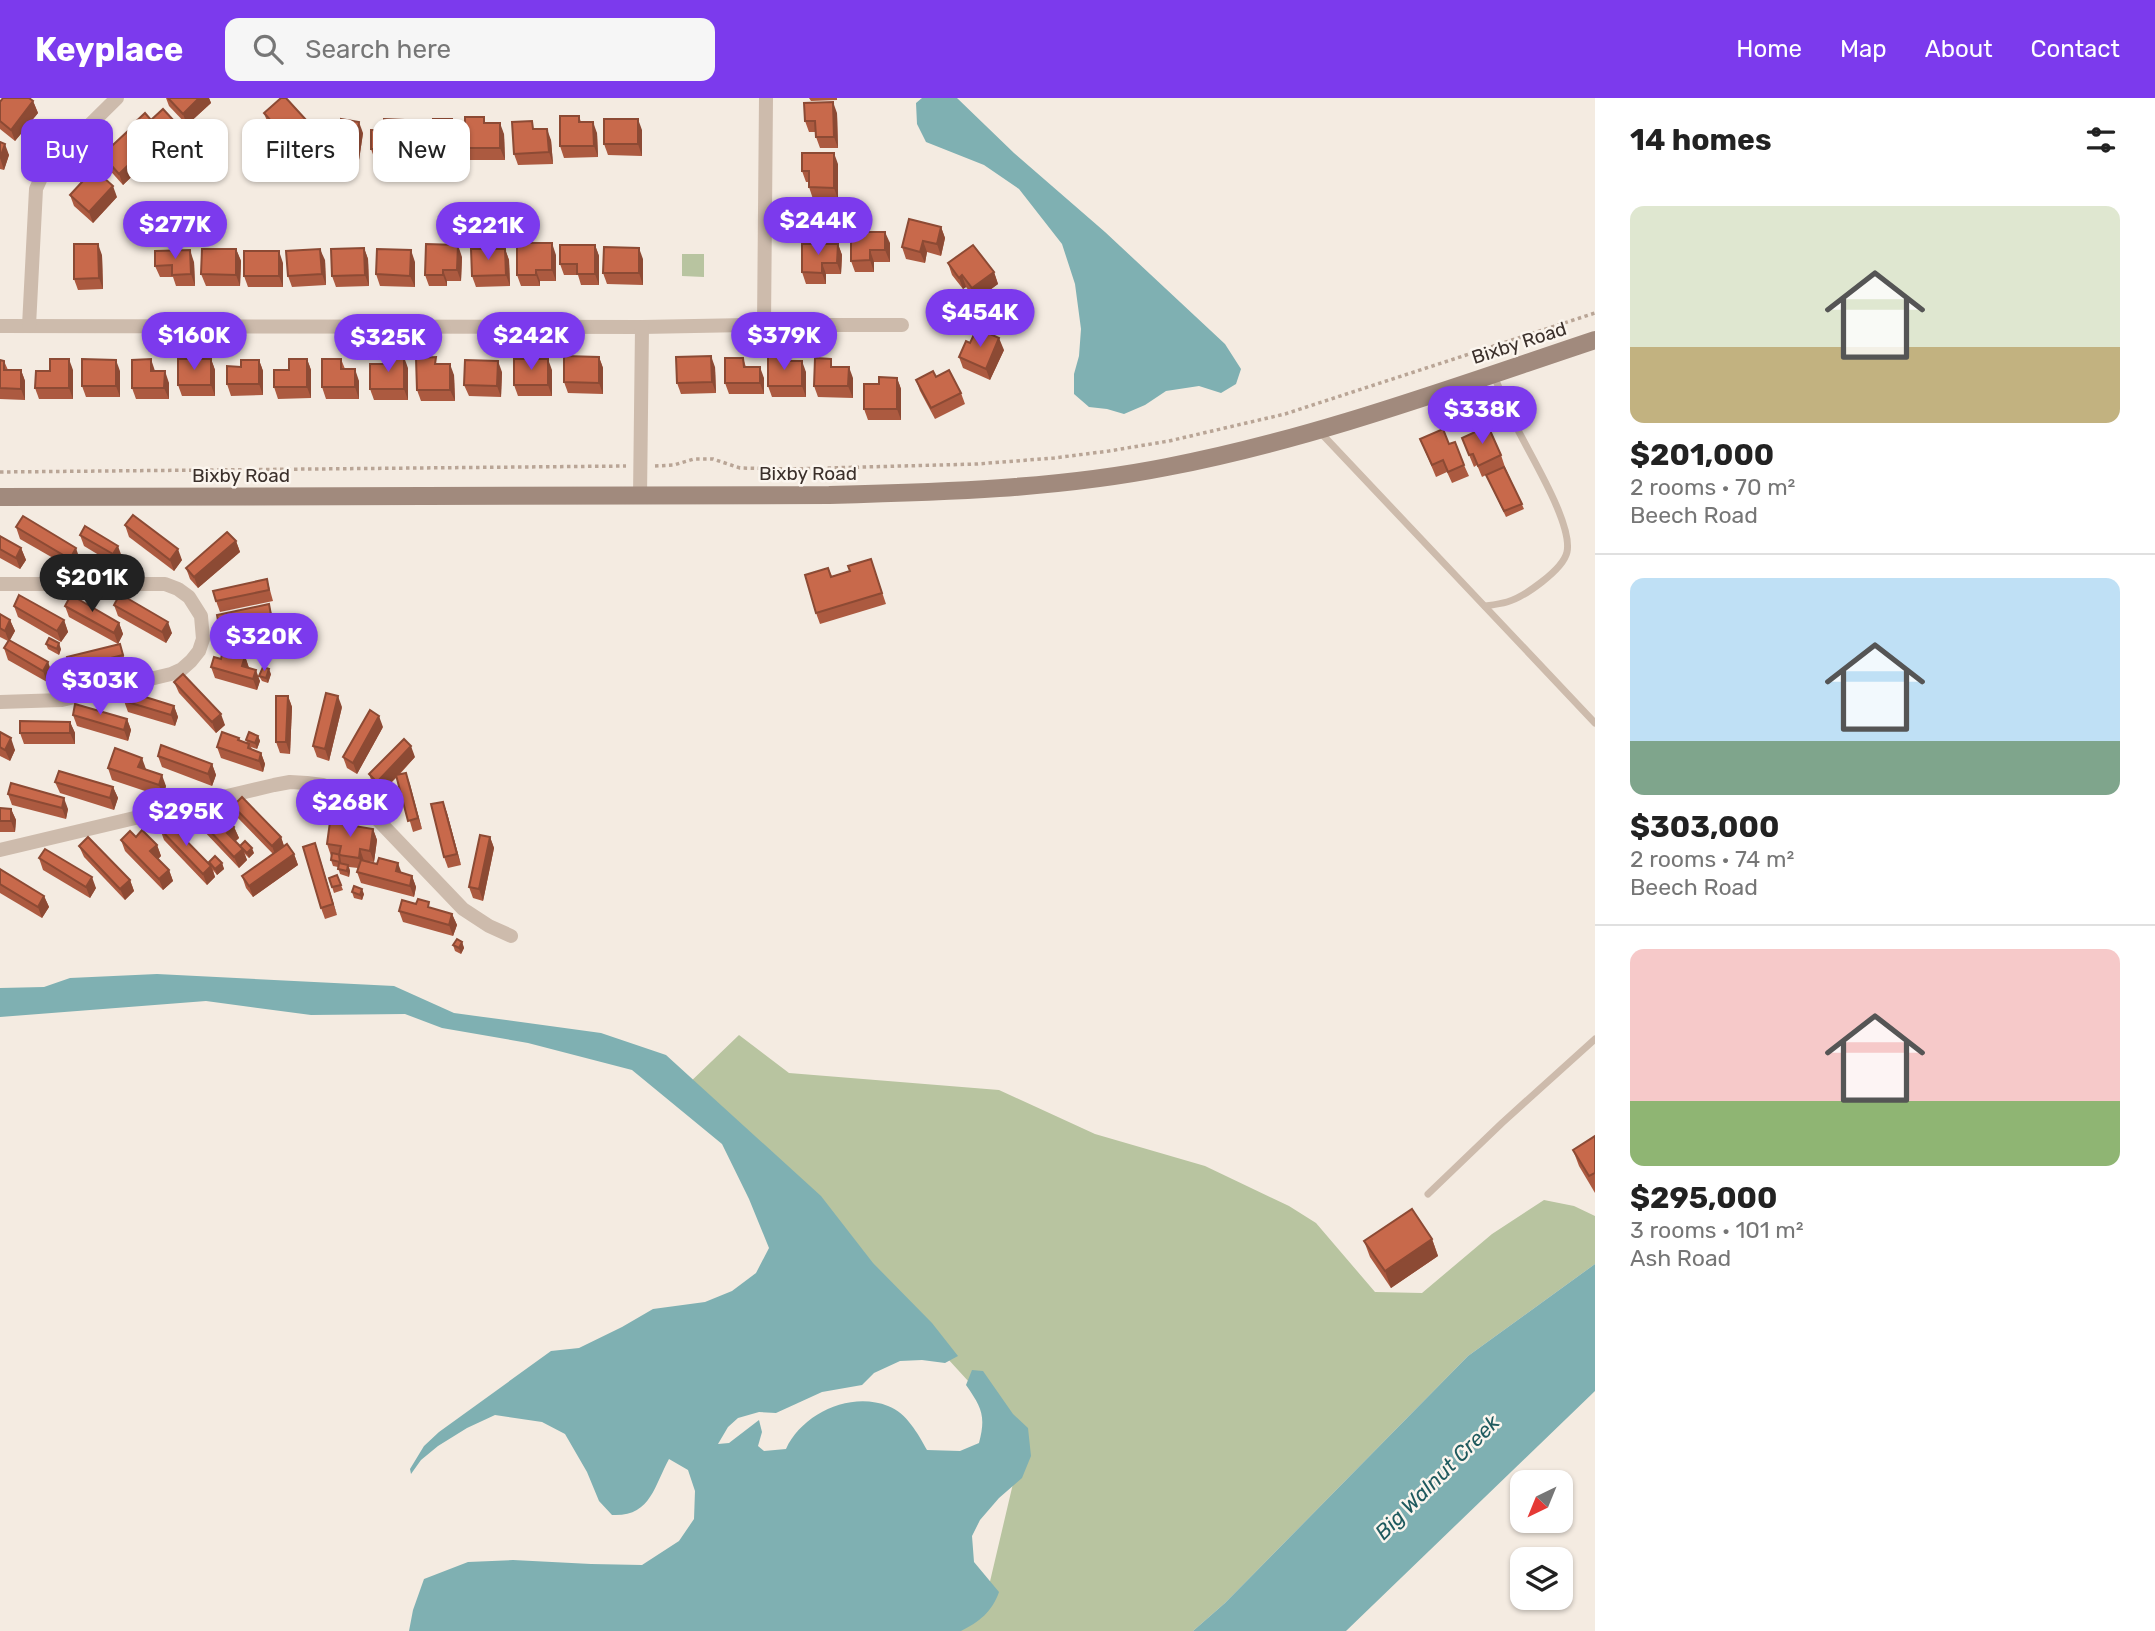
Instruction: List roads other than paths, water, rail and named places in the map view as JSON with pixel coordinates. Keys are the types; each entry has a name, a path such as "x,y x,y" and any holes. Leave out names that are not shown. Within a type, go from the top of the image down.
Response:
{"street":[{"path":"29,326 36,189 45,169 117,98"},
{"path":"764,325 766,98"},
{"path":"0,326 902,325"},
{"path":"640,496 642,327"},
{"name":"Bixby Road","path":"0,497 892,494 1041,485 1165,468 1260,447 1318,431 1595,340"},
{"path":"0,584 165,584 189,597 201,616 203,628 199,652 191,661 171,674 62,700 0,702"},
{"path":"0,850 274,785 290,782 323,785 340,791 376,818 463,909 511,936"}],"lane":[{"path":"1485,607 1508,602 1528,592 1563,561 1567,553 1565,528 1493,374"},
{"path":"1318,431 1595,723"},
{"path":"1429,1194 1595,1039"}],"water":[{"path":"922,98 957,98 1014,153 1105,232 1225,344 1241,369 1236,384 1221,393 1199,386 1166,391 1145,405 1124,414 1089,407 1074,394 1074,374 1079,356 1081,329 1075,284 1062,244 1019,189 984,165 926,142 917,124 916,103"},
{"path":"157,974 394,986 454,1013 601,1033 666,1055 821,1196 873,1263 932,1323 958,1356 945,1363 900,1361 874,1373 862,1385 822,1392 776,1413 759,1412 738,1418 728,1427 718,1444 729,1443 759,1420 762,1432 758,1446 764,1451 786,1449 793,1436 815,1416 843,1404 858,1401 873,1402 895,1409 911,1425 927,1450 960,1451 979,1443 981,1413 966,1385 972,1370 983,1371 1013,1414 1028,1428 1031,1456 1022,1478 999,1498 980,1520 972,1536 974,1562 999,1592 989,1611 961,1631 409,1631 424,1579 468,1562 513,1560 642,1565 679,1541 694,1519 695,1491 688,1470 669,1459 650,1498 643,1505 635,1511 612,1515 599,1501 587,1472 565,1434 542,1422 495,1415 438,1446 421,1460 411,1474 410,1469 424,1446 439,1432 551,1351 579,1348 653,1309 705,1302 732,1291 756,1273 769,1248 722,1144 632,1070 528,1043 442,1028 405,1014 311,1015 206,1001 0,1017 0,988 44,987 70,978"},
{"name":"Big Walnut Creek","path":"1595,1264 1595,1391 1510,1470 1346,1631 1193,1631 1225,1603 1468,1356"}]}
